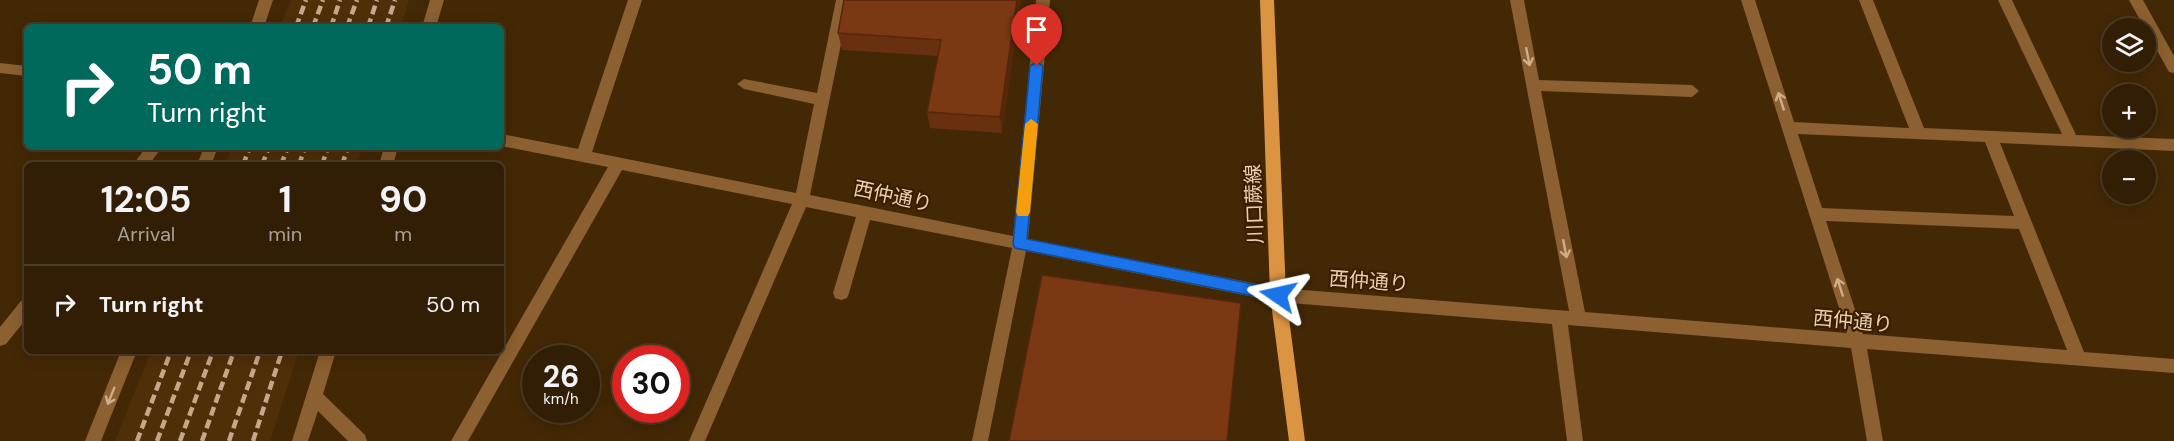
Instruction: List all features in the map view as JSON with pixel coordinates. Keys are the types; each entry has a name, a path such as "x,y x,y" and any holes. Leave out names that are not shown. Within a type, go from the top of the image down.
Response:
{"main road":[{"name":"川口蕨線","path":"1267,0 1278,295 1297,441"}],"street":[{"path":"257,24 266,0"},
{"path":"430,24 437,0"},
{"path":"583,157 635,0"},
{"path":"697,441 802,198 843,0"},
{"path":"980,441 1020,244 1043,0"},
{"path":"1517,0 1578,318"},
{"path":"1748,0 1858,343 1875,441"},
{"path":"1866,0 1919,134"},
{"path":"2005,0 2072,141"},
{"path":"2136,0 2174,68"},
{"path":"0,68 24,71"},
{"path":"744,84 822,100"},
{"path":"1533,85 1692,91"},
{"path":"1789,128 2174,145"},
{"path":"1990,137 2079,359"},
{"name":"西仲通り","path":"504,141 802,198 1278,295 1578,318 1858,343 2174,366"},
{"path":"142,162 152,150"},
{"path":"459,441 618,163"},
{"path":"842,292 865,212"},
{"path":"1817,214 2025,223"},
{"path":"0,339 24,310"},
{"path":"1559,317 1575,441"},
{"path":"93,441 128,354"},
{"path":"300,441 327,354"},
{"path":"314,396 359,441"}],"shaded area":[{"path":"291,0 409,0 402,24 281,24"},
{"path":"231,150 362,150 358,162 226,162"},
{"path":"150,354 298,354 270,441 115,441"}],"building":[{"path":"844,0 1017,0 1000,117 927,112 941,40 838,33"},
{"path":"1042,275 1241,303 1227,441 1009,441"}],"railway":[{"path":"297,24 306,0"},
{"path":"314,24 323,0"},
{"path":"332,24 340,0"},
{"path":"348,24 357,0"},
{"path":"369,24 377,0"},
{"path":"387,24 395,0"},
{"path":"244,162 249,150"},
{"path":"263,162 268,150"},
{"path":"282,162 287,150"},
{"path":"300,162 304,150"},
{"path":"323,162 327,150"},
{"path":"343,162 347,150"},
{"path":"137,441 170,354"},
{"path":"157,441 190,354"},
{"path":"180,441 212,354"},
{"path":"202,441 233,354"},
{"path":"229,441 259,354"},
{"path":"253,441 281,354"}],"slow traffic":[{"path":"1023,212 1031,124"}],"route":[{"path":"1037,66 1020,244 1278,295"}]}
